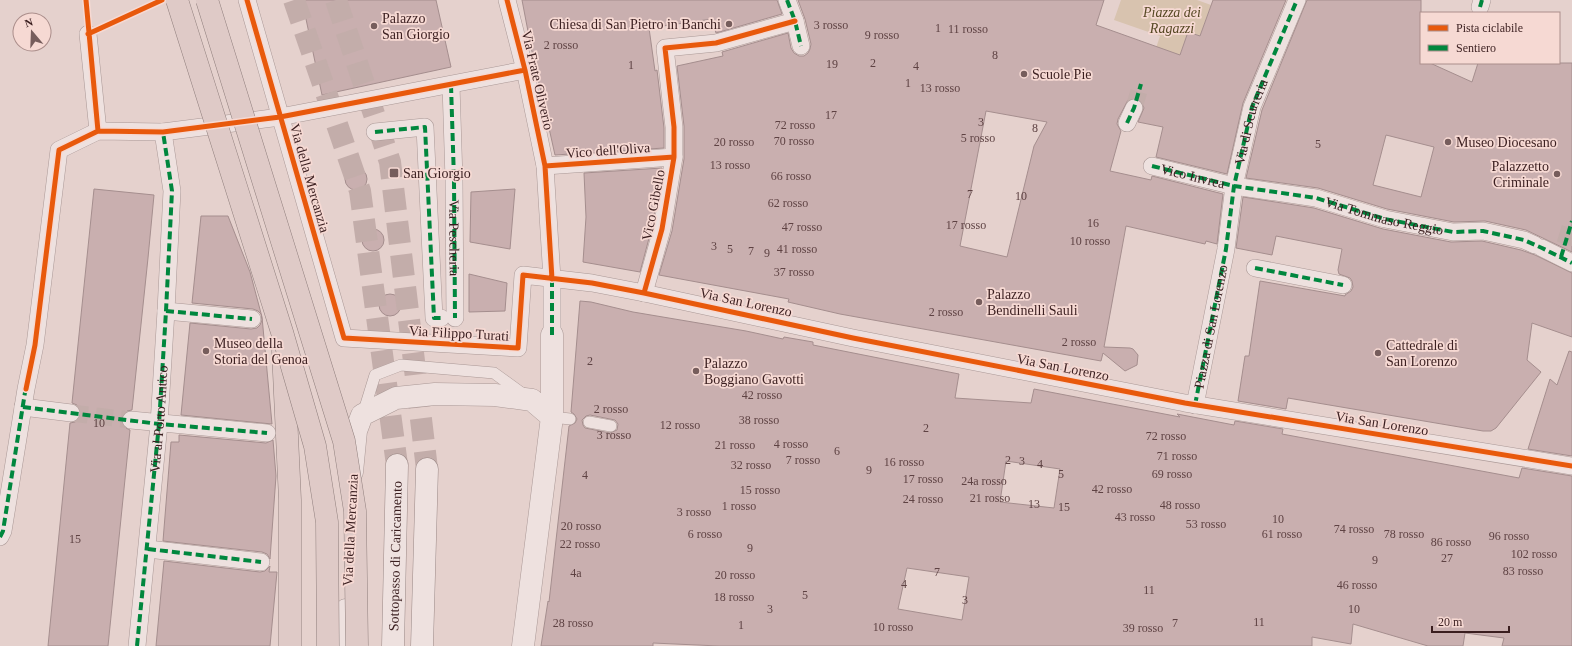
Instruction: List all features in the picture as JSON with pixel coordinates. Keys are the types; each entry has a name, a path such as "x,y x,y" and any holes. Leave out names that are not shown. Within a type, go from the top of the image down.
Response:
{"highway":[{"path":"176,0 282,332 315,446 327,522 328,646"},
{"path":"206,0 344,441 355,511 357,646"},
{"path":"282,332 290,500 290,646"}],"street":[{"name":"Via della Mercanzia","path":"247,0 344,338"},
{"name":"Via Frate Oliverio","path":"507,0 525,70 545,166 552,278"},
{"path":"787,0 795,21 801,46"},
{"name":"Via di Scurreria","path":"1226,249 1234,186 1252,107 1297,0"},
{"name":"Vico Gibello","path":"644,293 662,229 674,157 674,127 665,48 711,44 795,21"},
{"path":"88,34 98,131"},
{"path":"0,537 3,531 23,407 35,344 59,150 98,131 163,132 280,117 451,86 525,70"},
{"name":"Via Pescheria","path":"375,132 425,127 434,318 448,318 454,180 451,86"},
{"name":"Via al Porto Antico","path":"137,646 160,424 166,311 172,190 163,132"},
{"name":"Vico dell'Oliva","path":"545,166 674,157"},
{"name":"Vico Invrea","path":"1152,166 1234,186"},
{"name":"Via Tommaso Reggio","path":"1234,186 1316,198 1385,219 1454,232 1483,231 1524,240 1538,247 1566,255"},
{"name":"Piazza di San Lorenzo","path":"1195,405 1226,249"},
{"path":"1255,268 1343,285"},
{"name":"Via Filippo Turati","path":"344,338 518,348 523,275 552,278"},
{"path":"523,646 561,418 552,335 552,278"},
{"name":"Via San Lorenzo","path":"552,278 592,283 644,293 853,338 1195,405 1572,466"},
{"path":"166,311 252,319"},
{"path":"362,415 396,398 435,394 495,395 532,400 561,418"},
{"path":"23,407 71,413"},
{"name":"Via della Mercanzia","path":"346,646 348,497 356,432 362,415"},
{"path":"131,420 160,424 267,433"},
{"name":"Sottopasso di Caricamento","path":"393,646 398,465"},
{"name":"Sottopasso di Caricamento","path":"422,646 427,469"},
{"path":"148,549 261,562"}],"lane":[{"path":"362,415 375,375 401,365 494,373 532,400"},
{"path":"589,422 611,426"}],"green space":[{"name":"Piazza dei Ragazzi","path":"1121,0 1197,0 1211,5 1200,36 1188,32 1177,63 1154,54 1160,36 1114,20"}],"building":[{"name":"Palazzo San Giorgio","path":"302,0 436,0 451,67 322,95"},
{"path":"522,0 777,0 782,14 716,33 712,19 649,28 655,71 657,70 664,128 664,148 555,155"},
{"path":"798,0 1104,0 1096,25 1180,55 1188,32 1200,36 1213,0 1286,0 1243,103 1227,174 1156,157 1163,127 1138,122 1144,108 1139,99 1134,98 1128,100 1118,119 1117,124 1121,131 1110,171 1151,180 1152,176 1223,194 1217,244 1206,241 1205,244 1126,226 1104,347 1133,349 1138,355 1137,365 1125,371 1103,353 1101,361 840,314 788,302 789,299 659,275 672,231 684,159 684,126 677,66 723,56 722,52 788,33 791,48 794,53 799,56 804,56 808,53 811,44 805,19","holes":["986,111 1047,122 1034,146 1007,257 960,246"]},
{"path":"1307,0 1421,0 1420,64 1432,64 1472,82 1478,64 1572,63 1572,252 1526,230 1485,221 1454,222 1387,209 1318,188 1246,178 1262,110","holes":["1386,135 1434,147 1421,197 1373,185"]},
{"path":"352,168 360,168 367,175 367,183 360,190 352,190 345,183 345,175"},
{"path":"662,168 652,227 640,272 583,262 586,217 584,173"},
{"path":"94,189 154,195 148,258 132,410 127,411 121,419 122,424 130,430 108,646 48,646 70,423 79,419 81,414 77,405 72,403"},
{"path":"515,189 510,249 470,242 471,192"},
{"path":"1243,197 1314,208 1383,229 1451,242 1482,241 1521,250 1535,255 1572,273 1572,337 1532,323 1527,360 1541,372 1496,428 1491,431 1483,431 1288,398 1286,409 1238,401 1245,356 1249,356 1260,281 1345,296 1353,287 1350,278 1339,274 1338,270 1342,249 1276,236 1272,255 1236,248"},
{"path":"201,216 228,216 250,272 262,317 272,424 181,415 190,323 251,329 257,328 262,320 261,314 253,309 192,303"},
{"path":"373,229 381,232 384,240 381,248 373,251 365,248 362,240 365,232"},
{"path":"469,274 507,283 505,311 469,312"},
{"path":"386,294 394,294 401,301 401,309 394,316 386,316 379,309 379,301"},
{"path":"580,301 783,339 784,337 813,342 813,345 959,374 955,398 1031,403 1034,389 1180,417 1177,414 1234,425 1235,421 1283,429 1282,434 1519,478 1522,468 1572,476 1572,646 1502,646 1504,638 1465,633 1463,646 1428,646 1353,624 1351,644 1312,637 1312,646 719,646 653,643 653,646 541,646 548,601 549,602 569,426 575,423 577,419 571,412","holes":["590,415 615,420 618,424 617,430 610,433 585,428 582,420 586,416","1006,461 1060,469 1054,508 1000,502","907,568 969,577 962,620 898,609"]},
{"path":"1569,351 1572,352 1572,456 1528,449 1550,379 1557,385"},
{"path":"179,435 266,443 273,440 276,476 270,559 267,554 262,552 163,541 171,442 179,442"},
{"path":"164,561 260,572 265,571 270,566 269,572 277,572 270,646 156,646"}],"tunnel":[{"path":"294,0 360,191 397,465"},
{"path":"336,0 390,162 427,469"},
{"path":"1134,108 1141,84"},
{"path":"1565,244 1572,221"},
{"path":"71,413 131,420"}],"marked path":[{"path":"787,0 795,21 801,46"},
{"path":"1195,405 1226,249 1234,186 1252,107 1297,0"},
{"path":"1480,7 1482,0"},
{"path":"1127,123 1134,108 1141,84"},
{"path":"451,85 454,180 455,318"},
{"path":"375,132 425,127 434,318 441,318"},
{"path":"137,646 159,424 166,311 172,191 163,132"},
{"path":"1152,166 1234,186 1316,198 1385,219 1453,232 1483,231 1524,240 1572,263"},
{"path":"1561,257 1572,221"},
{"path":"1255,268 1343,285"},
{"path":"552,275 552,335"},
{"path":"166,311 252,319"},
{"path":"0,537 3,531 26,386"},
{"path":"23,407 159,424 267,433"},
{"path":"148,549 261,562"}],"cycle path":[{"path":"86,0 98,131"},
{"path":"88,34 162,0"},
{"path":"247,0 344,338 518,348 523,275 592,283 644,293 853,338 1185,403 1572,466"},
{"path":"507,0 525,70 545,166 552,279"},
{"path":"644,293 662,229 674,157 674,127 665,48 716,43 795,21"},
{"path":"26,389 35,345 59,150 98,131 163,132 280,117 525,70"},
{"path":"545,166 674,157"}],"place":[{"name":"Chiesa di San Pietro in Banchi","path":"729,24"},
{"name":"Palazzo San Giorgio","path":"374,26"},
{"name":"Scuole Pie","path":"1024,74"},
{"name":"Museo Diocesano","path":"1448,142"},
{"name":"San Giorgio","path":"394,173"},
{"name":"Palazzetto Criminale","path":"1557,174"},
{"name":"Palazzo Bendinelli Sauli","path":"979,302"},
{"name":"Museo della Storia del Genoa","path":"206,351"},
{"name":"Cattedrale di San Lorenzo","path":"1378,353"},
{"name":"Palazzo Boggiano Gavotti","path":"696,371"}]}
